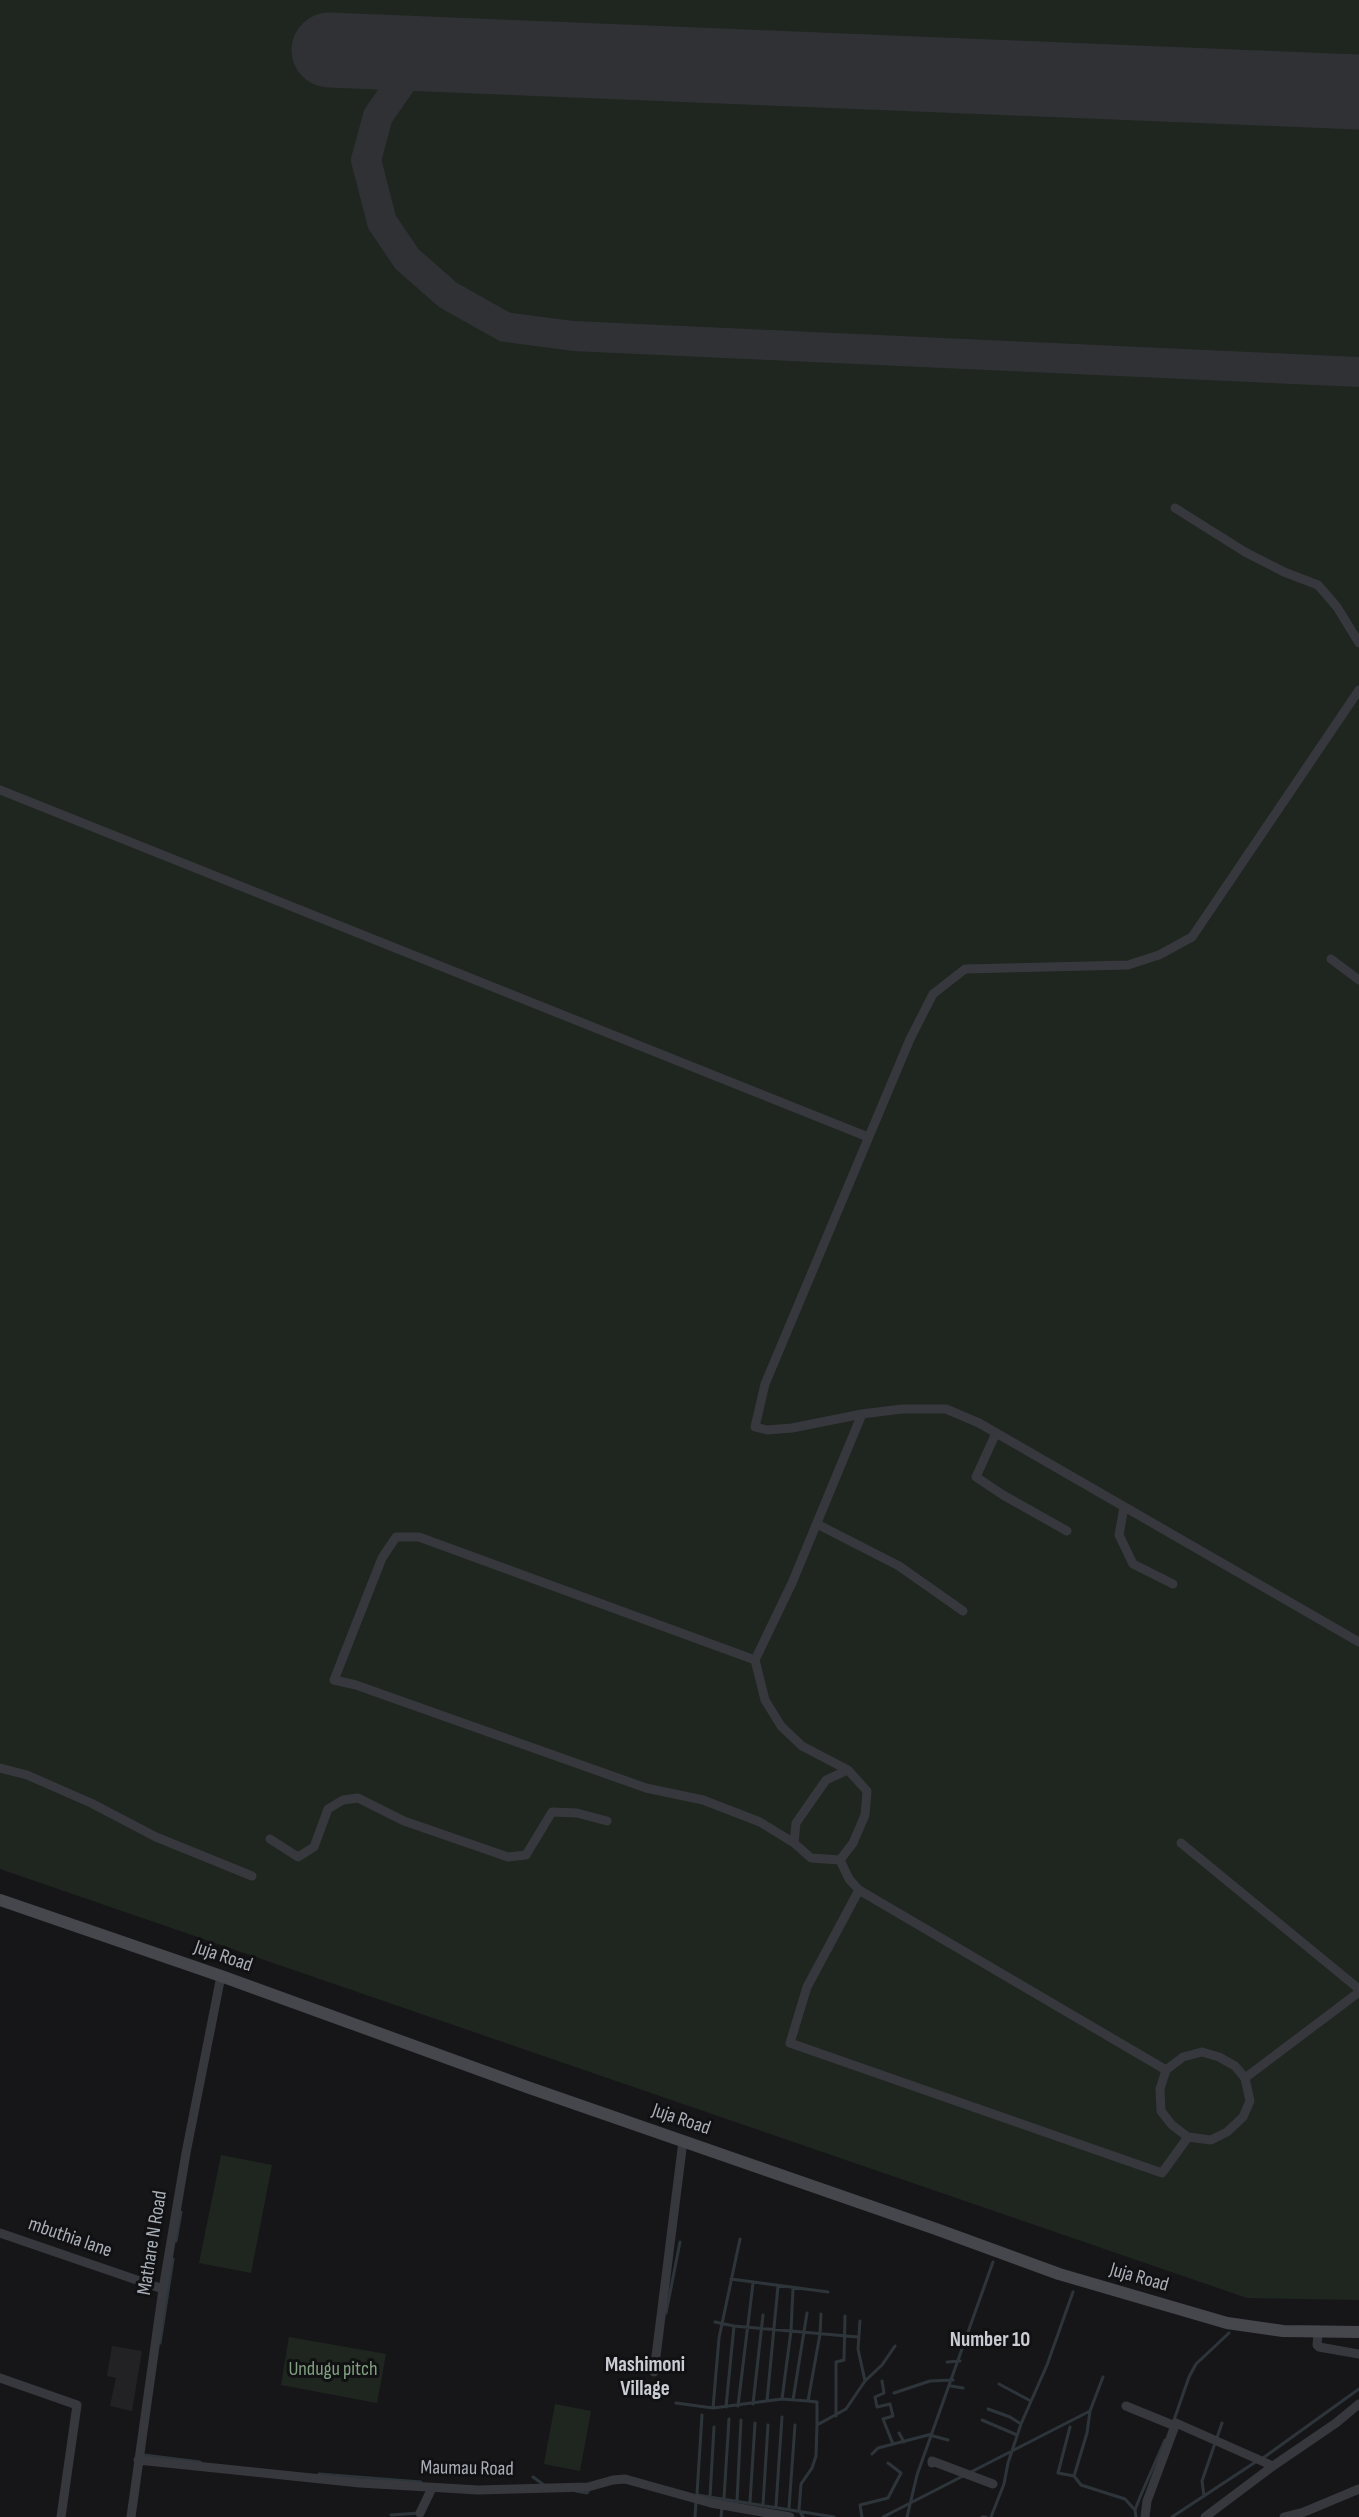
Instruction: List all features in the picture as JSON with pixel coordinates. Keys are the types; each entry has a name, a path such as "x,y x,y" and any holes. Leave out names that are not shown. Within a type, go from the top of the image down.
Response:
{"main road":[{"name":"Juja Road","path":"0,1900 221,1976 683,2142 936,2229 1008,2257 1111,2290 1227,2323 1283,2331 1359,2332"}],"street":[{"path":"1175,508 1245,552 1284,572 1318,585 1337,607 1359,643"},
{"path":"1359,690 1192,937 1159,956 1128,965 965,969 933,994 910,1039 765,1384 755,1427 767,1430 792,1428 862,1414 902,1409 946,1409 996,1432 1359,1642"},
{"path":"0,790 868,1137"},
{"path":"1331,959 1359,980"},
{"path":"840,1860 853,1843 864,1815 867,1791 848,1770 802,1746 781,1726 765,1700 755,1660 792,1582 862,1414"},
{"path":"996,1432 976,1477 1067,1531"},
{"path":"1124,1507 1119,1535 1133,1564 1173,1584"},
{"path":"816,1524 899,1566 963,1611"},
{"path":"755,1660 419,1536 396,1537 382,1558 334,1680 356,1685 646,1788 703,1800 760,1822 794,1843 811,1858 840,1860"},
{"path":"0,1768 27,1775 91,1803 156,1837 252,1876"},
{"path":"794,1843 796,1823 826,1780 848,1770"},
{"path":"270,1839 298,1857 314,1847 328,1809 343,1800 358,1798 404,1821 508,1857 526,1855 552,1812 577,1813 607,1821"},
{"path":"1181,1843 1359,1990 1245,2078"},
{"path":"840,1860 849,1879 859,1890 1166,2070"},
{"path":"859,1890 807,1987 790,2043 1162,2173 1188,2137"},
{"name":"Mathare N Road","path":"131,2517 163,2289 186,2153 221,1976"},
{"path":"1202,2052 1235,2066 1245,2078 1250,2101 1243,2117 1227,2132 1211,2140 1188,2137 1172,2125 1161,2111 1160,2089 1166,2070 1183,2057 1202,2052"},
{"path":"654,2372 683,2142"},
{"name":"mbuthia lane","path":"0,2233 163,2289"},
{"path":"1318,2333 1319,2347 1359,2354"},
{"path":"0,2378 70,2402 78,2408 61,2517"},
{"path":"1205,2517 1359,2404"},
{"path":"1126,2406 1175,2426"},
{"path":"1145,2517 1147,2500 1176,2423 1273,2466"},
{"name":"Maumau Road","path":"138,2460 360,2483 478,2490 588,2487 625,2479 711,2503 790,2517"},
{"path":"932,2463 932,2461 993,2484"},
{"path":"420,2513 432,2488"},
{"path":"1284,2517 1304,2512 1359,2489"}],"shaded area":[{"path":"112,2346 142,2351 132,2411 110,2406 116,2378 107,2376"}],"green space":[{"path":"0,0 1359,0 1359,2300 1247,2298 0,1869"},
{"path":"221,2155 272,2165 251,2273 199,2263"},
{"name":"Undugu pitch","path":"289,2337 386,2354 377,2403 281,2385"},
{"path":"555,2404 591,2411 580,2471 544,2464"}],"waterway":[{"path":"176,2241 181,2212"},
{"path":"713,2408 719,2338 740,2239"},
{"path":"666,2313 680,2242"},
{"path":"160,2343 173,2259"},
{"path":"907,2517 917,2475 993,2262"},
{"path":"731,2279 828,2292"},
{"path":"738,2406 753,2283"},
{"path":"767,2401 778,2286"},
{"path":"782,2399 791,2331 793,2288"},
{"path":"991,2517 1004,2484 1008,2463 1021,2424 1047,2365 1073,2292"},
{"path":"793,2400 807,2313"},
{"path":"808,2401 820,2334 821,2314"},
{"path":"753,2404 763,2315"},
{"path":"836,2416 836,2362 844,2360 845,2316"},
{"path":"860,2321 858,2349 865,2381"},
{"path":"715,2322 734,2326 858,2337"},
{"path":"726,2407 734,2326"},
{"path":"1174,2420 1196,2364 1229,2333"},
{"path":"803,2517 799,2510 801,2484 812,2468 816,2456 817,2425 846,2409 865,2381 882,2365 895,2346"},
{"path":"947,2362 960,2361"},
{"path":"1103,2377 1090,2411 1087,2433 1074,2476 1081,2485 1125,2499 1135,2510"},
{"path":"894,2393 930,2381 953,2380"},
{"path":"882,2381 884,2393 875,2397 877,2407 890,2404 893,2416 883,2419 893,2444"},
{"path":"999,2384 1029,2400"},
{"path":"951,2386 963,2388"},
{"path":"1263,2458 1359,2389"},
{"path":"676,2403 713,2408 782,2399 817,2402 817,2425"},
{"path":"988,2409 1010,2417 1021,2424"},
{"path":"969,2473 1090,2411"},
{"path":"697,2494 702,2415"},
{"path":"776,2506 782,2417"},
{"path":"724,2498 729,2419"},
{"path":"737,2501 741,2420"},
{"path":"982,2420 1017,2435"},
{"path":"750,2502 755,2423"},
{"path":"1204,2496 1202,2481 1222,2423"},
{"path":"763,2505 768,2425"},
{"path":"789,2508 795,2425"},
{"path":"710,2497 714,2427"},
{"path":"1070,2427 1058,2473 1074,2476"},
{"path":"899,2433 904,2442"},
{"path":"872,2454 878,2448 932,2434"},
{"path":"933,2436 948,2440"},
{"path":"1136,2517 1135,2510 1165,2440"},
{"path":"144,2455 200,2462"},
{"path":"1172,2517 1257,2461"},
{"path":"862,2517 860,2505 888,2498 901,2473 888,2463"},
{"path":"319,2474 421,2482"},
{"path":"883,2517 963,2476"},
{"path":"533,2477 544,2485"},
{"path":"576,2491 587,2493 589,2490"},
{"path":"697,2495 834,2517"},
{"path":"695,2517 696,2502"},
{"path":"721,2517 722,2507"},
{"path":"391,2515 420,2513"}],"taxiway":[{"path":"421,54 378,116 366,160 382,222 407,259 448,295 505,327 573,336 1359,372"}],"runway":[{"path":"329,50 1359,92"}],"district":[{"name":"Number 10","path":"990,2341"},
{"name":"Mashimoni Village","path":"645,2378"}]}
